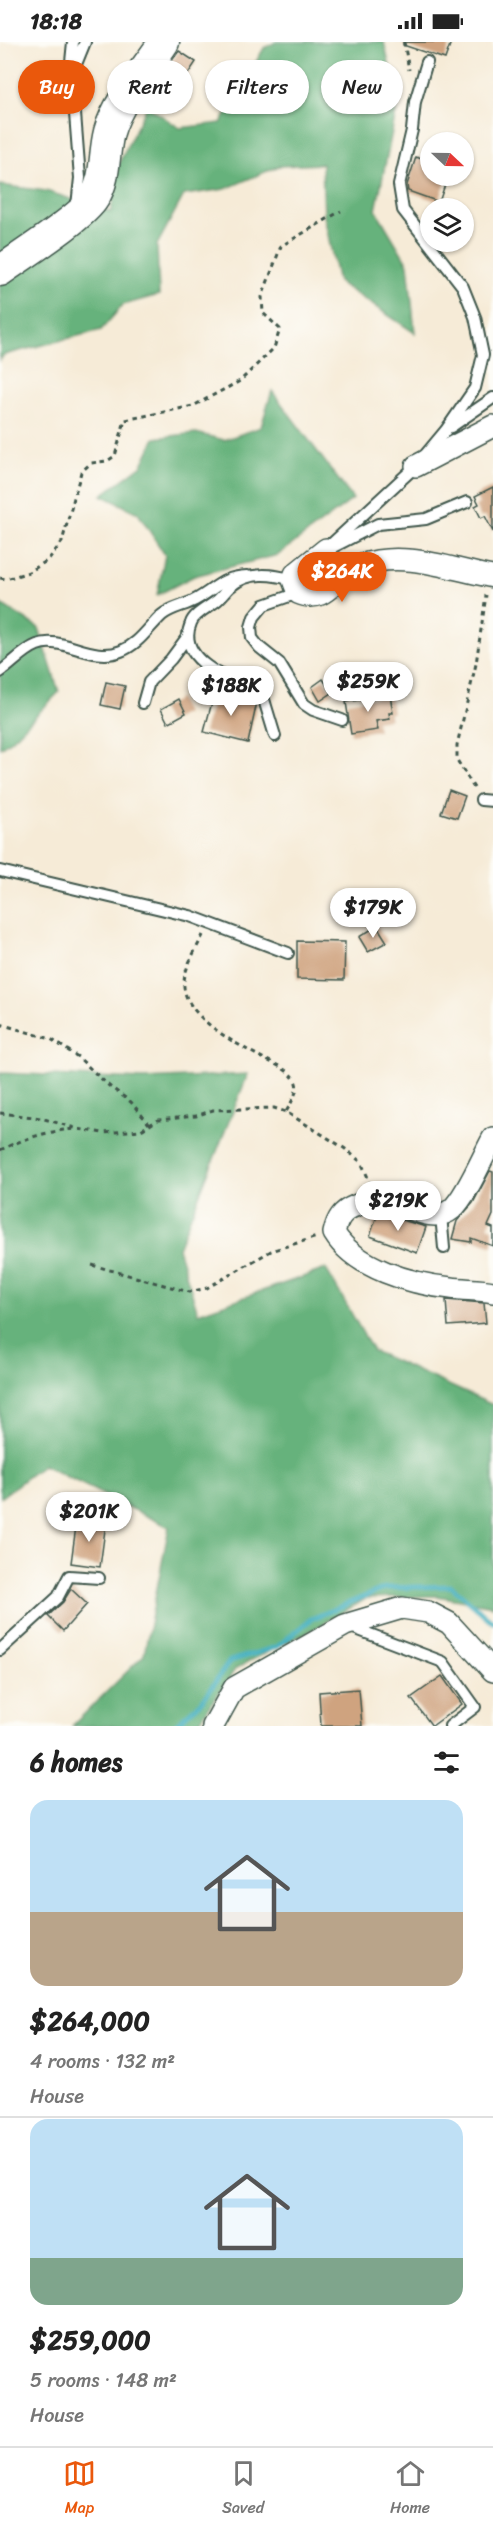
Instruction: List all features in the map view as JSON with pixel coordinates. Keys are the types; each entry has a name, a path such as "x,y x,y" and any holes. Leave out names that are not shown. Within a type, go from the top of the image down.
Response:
{"street":[{"path":"0,271 76,216 93,200 105,176 109,132 118,110 164,42"},
{"path":"416,466 493,426"},
{"path":"326,549 295,574 295,587 315,597 324,594 347,572 388,559 410,560 491,576"},
{"path":"493,1138 464,1193 452,1209 441,1215 425,1214 384,1200 372,1201 346,1209 337,1220 334,1233 342,1246 368,1265 428,1285 493,1292"},
{"path":"213,1726 234,1688 345,1625 402,1608 428,1612 448,1623 493,1671"}],"lane":[{"path":"72,60 73,42"},
{"path":"78,60 85,42"},
{"path":"326,549 416,466 446,430 475,388 483,355 475,317 464,287 403,210 399,185 412,130 415,102 427,62"},
{"path":"75,114 80,178 76,216"},
{"path":"446,430 493,398"},
{"path":"326,549 378,524 426,519 467,502"},
{"path":"142,702 149,682 171,659 188,636 191,622 237,581 247,576"},
{"path":"0,672 35,645 44,643 62,645 92,654 110,655 123,651 136,643 164,614 194,601 221,581 232,577 279,576 295,587 264,605 251,627 252,638 259,647 279,663 304,704 313,710 342,720"},
{"path":"188,636 191,648 210,670 262,693 275,736"},
{"path":"481,800 493,801"},
{"path":"0,871 127,899 209,923 288,953"},
{"path":"441,1215 444,1248"},
{"path":"0,1650 58,1597 69,1576 99,1578"},
{"path":"345,1625 443,1662 475,1707 450,1726"}],"path":[{"path":"0,578 6,579 29,572 48,560 62,542 81,472 91,463 107,461 115,456 125,420 193,406 240,381 274,348 280,329 263,313 262,297 281,246 341,210"},
{"path":"481,800 457,760 457,746 476,664 491,576"},
{"path":"209,923 187,968 183,984 189,1004 197,1016 252,1053 289,1072 296,1081 297,1090 286,1112"},
{"path":"0,1024 51,1039 78,1057 109,1086 131,1102 149,1124"},
{"path":"0,1113 41,1118 78,1129 103,1133 141,1130 158,1120 196,1116 213,1110 274,1108 286,1112 344,1148 361,1162 370,1184 372,1201"},
{"path":"0,1150 25,1138 48,1131 78,1129"},
{"path":"92,1265 189,1292 207,1288 271,1251 334,1233"}],"green space":[{"path":"276,42 384,42 388,60 321,60 321,114 396,114 376,210 408,264 415,333 338,282 324,216 322,164 279,166 225,189 184,195 157,245 159,295 123,305 101,330 4,355 0,360 0,185 46,191 111,212 118,165 143,114 159,114 180,128 221,123 226,114 309,114 309,60 257,60 264,48"},
{"path":"272,391 353,499 278,555 194,576 157,595 165,555 138,513 102,495 142,465 155,438 196,433 224,440 261,427"},
{"path":"1,604 39,628 59,692 16,736 0,748"},
{"path":"0,1073 145,1079 248,1074 178,1248 198,1313 326,1269 373,1351 493,1405 493,1606 437,1596 367,1598 314,1629 236,1668 196,1726 72,1726 144,1655 169,1527 43,1465 0,1498"}],"building":[{"path":"403,42 451,42 445,59 403,45"},
{"path":"179,51 193,60 172,60"},
{"path":"416,157 420,158 420,186 445,186 440,198 428,198 408,191 407,185"},
{"path":"493,487 493,532 485,516 481,518 475,506 479,504 475,496"},
{"path":"323,679 332,693 320,701 312,687"},
{"path":"106,682 125,686 120,709 101,705"},
{"path":"215,691 257,702 248,743 204,732"},
{"path":"390,695 393,713 389,713 390,719 376,721 378,730 351,734 346,702"},
{"path":"179,699 186,713 168,723 161,709"},
{"path":"449,790 465,796 457,818 441,813"},
{"path":"377,926 387,942 368,952 359,937"},
{"path":"297,941 345,942 344,980 297,979"},
{"path":"490,1171 493,1172 493,1215 488,1226 493,1228 493,1246 471,1238 471,1242 452,1239 457,1221 473,1203"},
{"path":"378,1213 426,1227 417,1253 370,1236"},
{"path":"446,1300 484,1303 486,1323 448,1326"},
{"path":"77,1519 106,1522 100,1567 71,1563"},
{"path":"71,1589 87,1604 63,1631 48,1616 63,1602"},
{"path":"442,1676 462,1704 432,1726 411,1698"},
{"path":"359,1689 362,1726 321,1726 319,1692"}],"waterway":[{"path":"174,1726 202,1701 230,1661 277,1647 311,1619 385,1588 451,1586 493,1622"}]}
